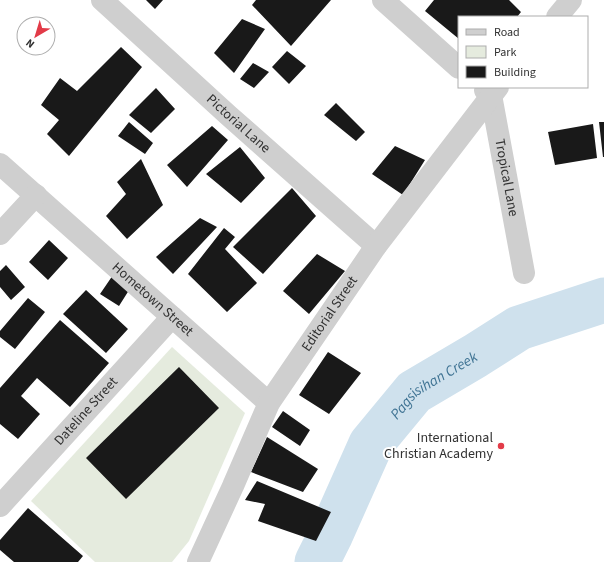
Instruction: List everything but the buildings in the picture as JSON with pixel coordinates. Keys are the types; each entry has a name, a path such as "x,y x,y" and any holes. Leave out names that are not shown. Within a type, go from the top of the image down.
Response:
{"street":[{"name":"Pictorial Lane","path":"102,0 228,115 376,246"},
{"path":"383,0 458,67"},
{"path":"558,16 571,0"},
{"name":"Editorial Street","path":"198,562 269,403 376,246 490,90"},
{"name":"Tropical Lane","path":"490,90 524,273"},
{"name":"Hometown Street","path":"0,164 269,403"},
{"path":"0,234 36,195"},
{"name":"Dateline Street","path":"0,506 172,317"}],"green space":[{"path":"172,347 245,413 189,541 172,562 95,562 31,501"}],"waterway":[{"name":"Pagsisihan Creek","path":"317,562 371,444 414,392 519,328 604,300"}],"place":[{"name":"International Christian Academy","path":"501,446"}]}
